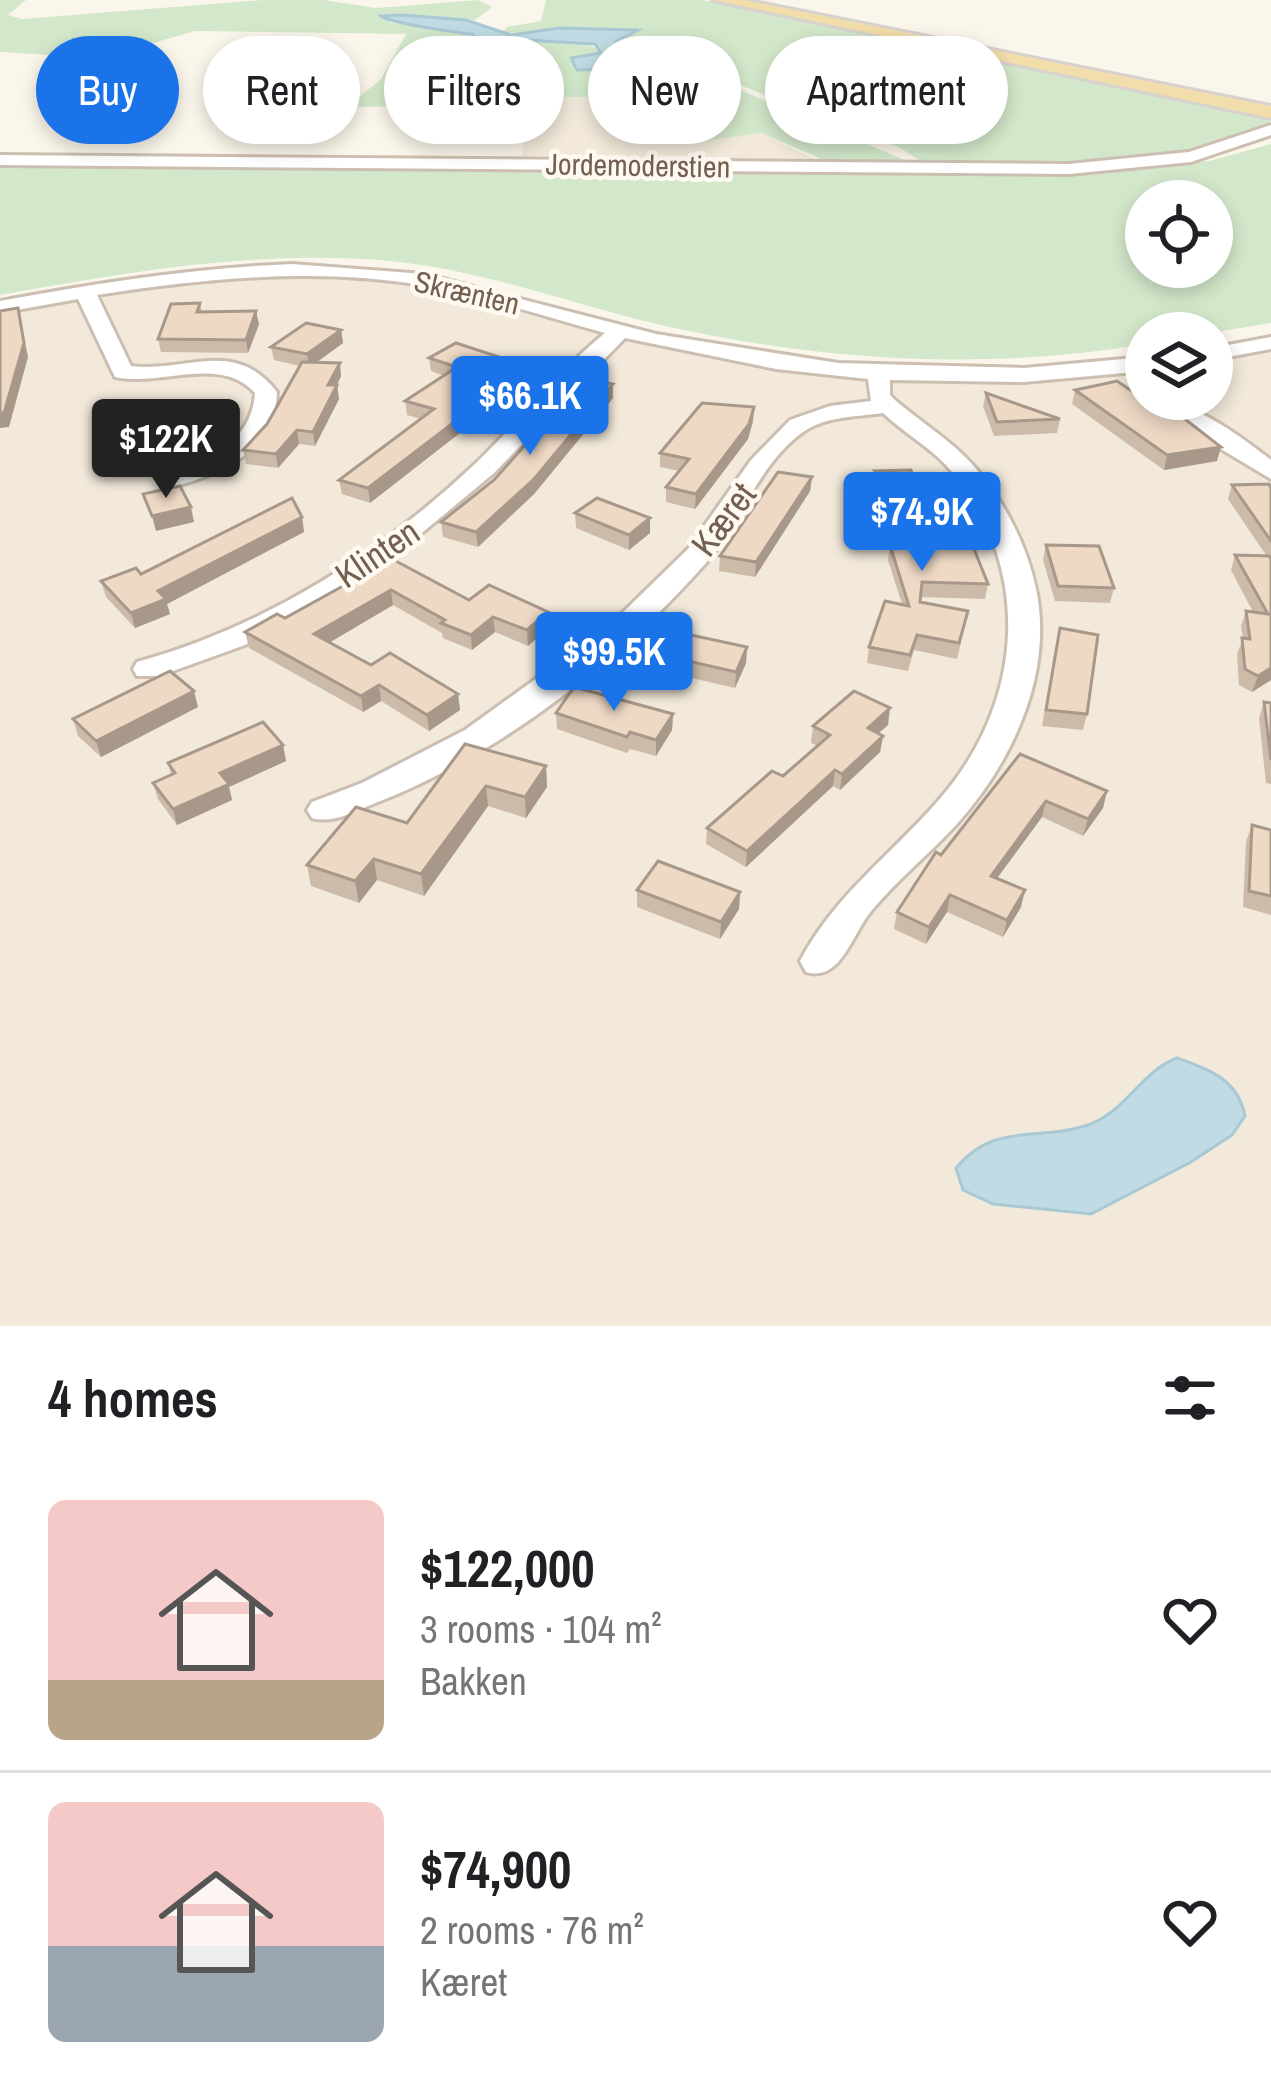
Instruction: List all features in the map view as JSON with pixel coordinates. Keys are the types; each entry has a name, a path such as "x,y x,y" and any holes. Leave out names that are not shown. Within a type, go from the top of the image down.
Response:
{"main road":[{"path":"721,0 1271,112"}],"street":[{"name":"Jordemoderstien","path":"0,160 1069,169 1191,158 1271,130"},
{"name":"Skrænten","path":"0,307 234,272 360,272 451,285 715,353 879,371 1010,375 1125,367"},
{"path":"86,291 123,372 226,368 256,378 266,392 264,418 241,446 210,467 172,479"},
{"name":"Klinten","path":"148,669 186,661 266,622 401,539 485,468 571,374 621,331"},
{"path":"1233,350 1271,343"},
{"path":"1115,369 1125,377"},
{"path":"819,961 849,912 962,795 998,738 1029,641 1026,597 996,519 963,469 879,396 879,371"},
{"name":"Kæret","path":"324,810 377,793 574,668 657,598 699,554 780,442 799,424 887,406"},
{"path":"1191,420 1271,472"}],"shaded area":[{"path":"588,96 588,144 741,144 741,134 760,133 765,144 783,144 845,173 519,170 523,144 564,144 564,97"},
{"path":"286,274 360,276 446,289 658,347 759,365 988,381 1125,371 1125,420 1233,420 1233,355 1271,348 1271,1326 0,1326 0,311 129,288"}],"green space":[{"path":"0,0 26,0 8,15 22,19 262,0 324,0 376,8 478,0 492,7 475,20 385,15 390,23 432,25 474,36 195,31 178,36 36,36 36,54 0,52"},
{"path":"546,0 702,0 878,36 765,36 765,95 741,85 741,36 624,36 634,29 503,33 507,27 541,21"},
{"path":"564,42 588,44 588,54 575,56 588,56 588,97 564,97"},
{"path":"1008,63 1268,116 1271,125 1199,150 1106,164 969,167 933,164 890,144 1008,144"},
{"path":"384,74 384,107 360,107 360,96"},
{"path":"741,91 765,101 765,135 741,136"},
{"path":"786,144 867,144 909,162 835,165"},
{"path":"1271,144 1271,323 1233,329 1233,312 1125,312 1125,347 1026,358 844,354 665,326 460,272 341,258 194,265 0,295 0,166 1061,175 1209,161"}],"water":[{"path":"381,16 466,20 511,35 559,28 638,30 627,36 588,36 588,44 564,42 564,36 474,36"},
{"path":"588,55 588,70 577,70 571,58"},
{"path":"1177,1058 1229,1085 1245,1116 1232,1135 1191,1162 1091,1214 993,1204 963,1190 956,1168 971,1153 1002,1138 1070,1130 1102,1119 1153,1072"}],"building":[{"path":"200,303 197,312 256,311 246,340 158,339 171,304"},
{"path":"18,308 24,343 4,413 0,413 0,311"},
{"path":"306,323 341,330 307,354 271,347"},
{"path":"456,343 527,366 469,401 478,404 368,488 339,480 434,409 405,401 457,367 429,358"},
{"path":"302,362 340,363 328,385 337,385 313,432 297,430 276,454 243,450 267,424"},
{"path":"584,379 613,384 534,479 476,532 441,522 494,480"},
{"path":"1117,381 1125,386 1125,420 1186,420 1221,447 1167,455 1075,390"},
{"path":"986,393 1060,419 997,422"},
{"path":"702,403 754,407 749,424 696,494 666,487 689,459 660,453"},
{"path":"911,470 938,544 972,544 988,584 922,582 920,602 968,611 959,643 917,635 910,655 869,647 885,601 909,606 890,545 905,545 887,493 900,495 875,471"},
{"path":"778,472 812,477 756,562 720,556"},
{"path":"1269,484 1271,488 1271,541 1232,485"},
{"path":"180,486 191,507 152,516 143,494"},
{"path":"292,498 302,517 158,591 166,599 131,613 101,581 136,568 141,574"},
{"path":"597,498 650,518 629,535 575,513"},
{"path":"1046,545 1099,546 1114,588 1058,586"},
{"path":"1235,555 1271,559 1271,668 1258,676 1245,669 1242,638 1250,639 1246,611 1268,614"},
{"path":"392,559 469,600 489,585 548,612 527,630 493,617 471,635 441,623 445,620 391,590 314,634 371,665 390,653 458,694 427,715 379,685 361,696 245,632 277,614 285,618"},
{"path":"640,624 747,647 736,672 627,647"},
{"path":"1060,628 1098,635 1087,714 1046,710"},
{"path":"170,671 194,691 96,741 73,719"},
{"path":"574,687 673,714 656,740 630,732 627,737 556,713"},
{"path":"854,691 890,708 868,728 883,736 842,774 835,770 747,851 707,828 772,771 783,776 830,735 813,726"},
{"path":"1264,702 1271,703 1271,760"},
{"path":"263,722 283,745 220,773 229,784 173,809 153,783 175,773 168,763"},
{"path":"465,744 546,766 525,797 486,786 421,874 374,859 355,881 307,865 356,807 407,823"},
{"path":"1020,754 1107,791 1088,819 1046,801 991,876 1025,890 1007,920 950,895 929,927 897,912 936,852 941,855"},
{"path":"1252,825 1271,830 1271,896 1249,891"},
{"path":"658,861 740,892 721,922 637,890"}]}
